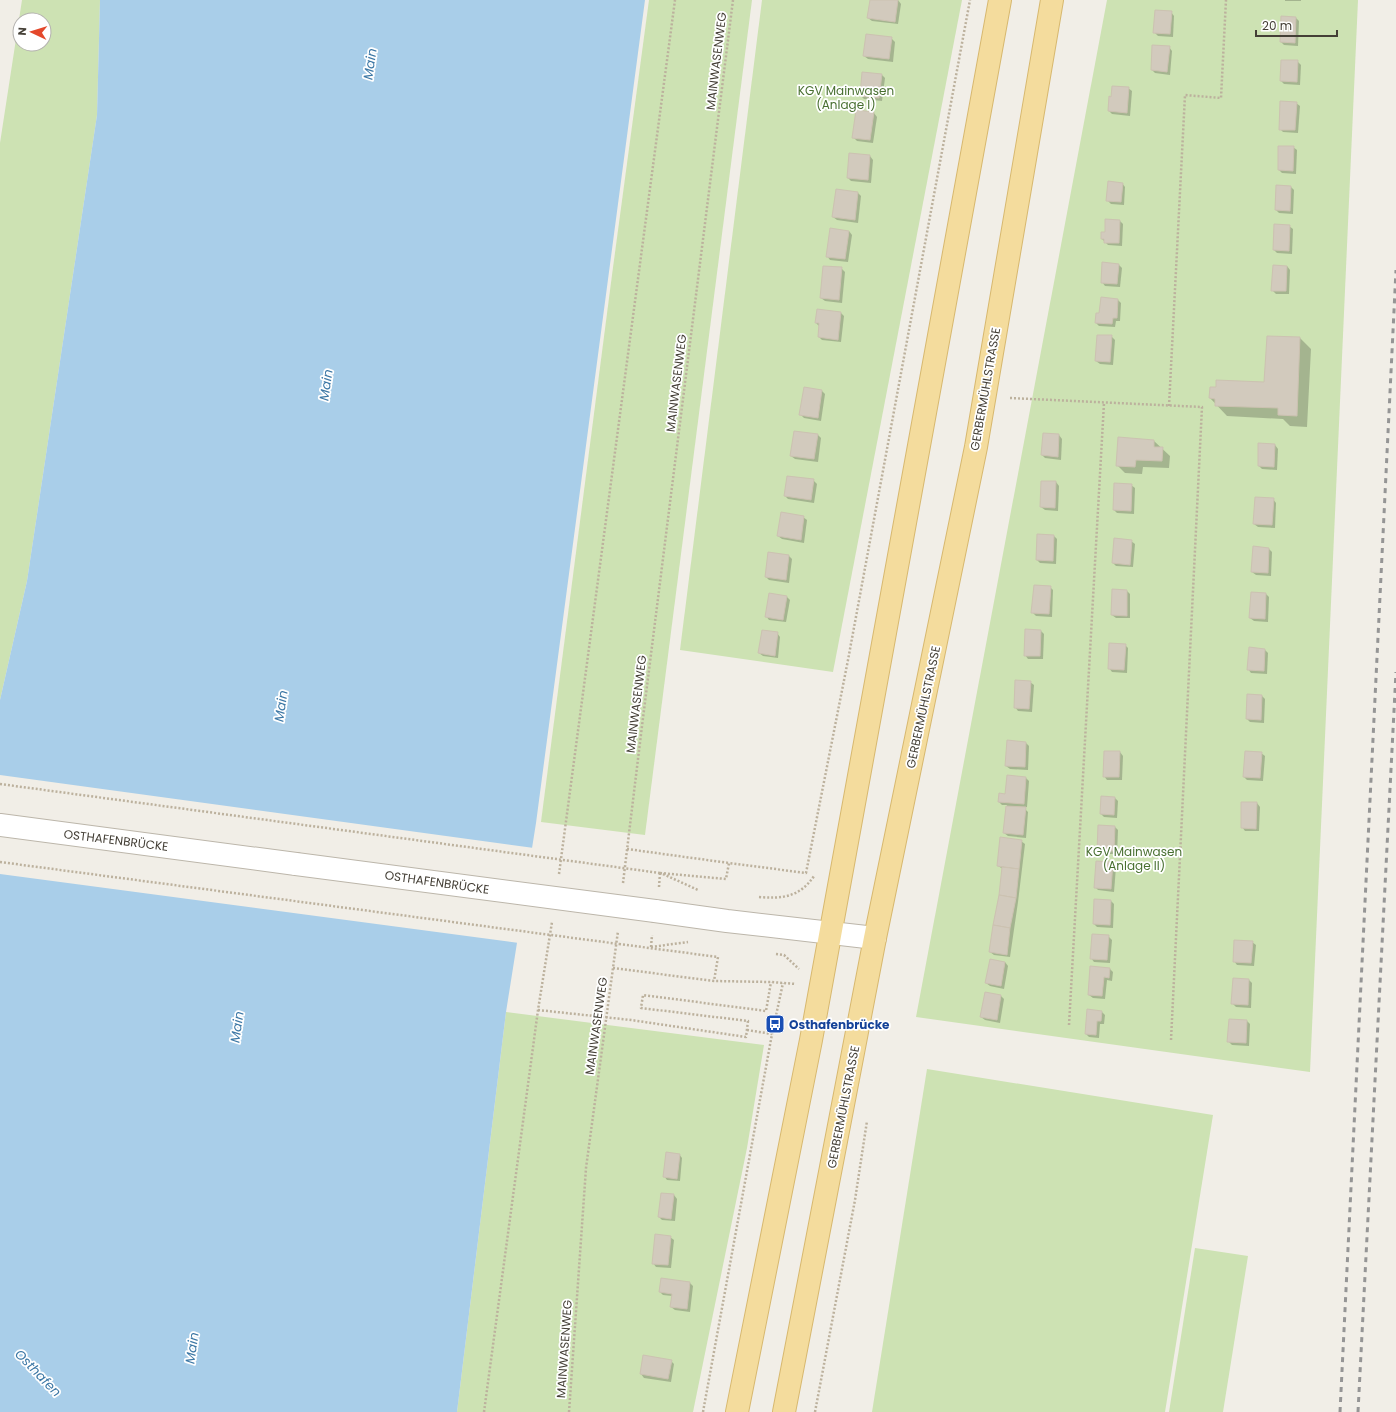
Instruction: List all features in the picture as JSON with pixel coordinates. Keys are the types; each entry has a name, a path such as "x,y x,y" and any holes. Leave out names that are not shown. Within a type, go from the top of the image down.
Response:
{"main road":[{"path":"736,1412 811,1040 1000,0"},
{"name":"GERBERMÜHLSTRASSE","path":"784,1412 875,938 976,447 1052,0"}],"street":[{"name":"OSTHAFENBRÜCKE","path":"0,825 727,921 875,938"}],"path":[{"path":"558,879 566,833 675,0"},
{"name":"MAINWASENWEG","path":"623,886 733,0"},
{"path":"627,848 806,873 848,660 970,0"},
{"path":"1169,406 1185,95 1221,98 1226,0"},
{"path":"1010,398 1202,407 1171,1040"},
{"path":"1069,1025 1104,403"},
{"path":"0,784 660,873 726,879 729,863"},
{"path":"0,862 718,957 714,981"},
{"path":"660,873 696,890 704,891"},
{"path":"758,897 776,898 795,894 810,882 814,876"},
{"path":"484,1412 538,1010 552,918"},
{"name":"MAINWASENWEG","path":"569,1412 586,1168 619,924"},
{"path":"651,948 690,942"},
{"path":"768,953 784,955 799,969"},
{"path":"614,968 714,981 796,984"},
{"path":"538,1010 606,1017 746,1037 748,1022 642,1008 643,995 766,1011 771,982"},
{"path":"703,1412 772,1034 783,983"},
{"path":"748,1030 772,1034"}],"green space":[{"path":"22,0 100,0 97,115 27,581 0,700 0,143 14,52 52,52 52,12 20,12"},
{"path":"649,0 752,0 645,835 541,822"},
{"name":"KGV Mainwasen (Anlage I)","path":"762,0 962,0 833,672 680,650"},
{"name":"KGV Mainwasen (Anlage II)","path":"1107,0 1358,0 1310,1072 916,1017"},
{"path":"506,1012 764,1045 747,1148 693,1412 457,1412"},
{"path":"927,1069 1213,1115 1165,1412 872,1412"},
{"path":"1195,1248 1248,1256 1223,1412 1169,1412"}],"water":[{"path":"100,0 645,0 536,823 506,1012 457,1412 0,1412 0,700 27,581 97,115"}],"pier":[{"path":"0,775 534,848 519,943 0,874"}],"building":[{"path":"870,0 898,0 895,22 867,18"},
{"path":"1155,10 1172,11 1170,34 1153,33"},
{"path":"1281,16 1296,17 1295,43 1280,42"},
{"path":"866,34 892,37 889,59 863,56"},
{"path":"1152,45 1170,46 1167,72 1151,70"},
{"path":"1281,60 1298,60 1297,82 1280,81"},
{"path":"862,72 882,74 879,98 860,96"},
{"path":"1112,86 1129,87 1127,113 1108,111 1109,96 1111,97"},
{"path":"1280,101 1297,102 1295,130 1279,130"},
{"path":"856,110 874,112 870,140 852,138"},
{"path":"1278,146 1294,146 1293,171 1278,170"},
{"path":"849,153 870,155 868,180 847,178"},
{"path":"1108,181 1123,183 1121,202 1106,201"},
{"path":"1276,185 1291,186 1290,211 1275,210"},
{"path":"836,189 858,192 855,220 832,217"},
{"path":"1105,219 1120,220 1119,243 1104,243 1104,239 1101,239 1101,232 1105,232"},
{"path":"1274,224 1290,225 1289,251 1273,250"},
{"path":"830,228 849,231 845,259 826,257"},
{"path":"1102,262 1119,264 1117,284 1101,283"},
{"path":"1273,265 1287,266 1286,291 1271,291"},
{"path":"823,266 842,267 839,300 820,298"},
{"path":"1101,297 1118,299 1117,318 1113,318 1112,324 1095,323 1096,313 1099,313"},
{"path":"817,309 841,312 838,340 818,337 819,323 815,323"},
{"path":"1097,335 1112,335 1110,362 1095,361"},
{"path":"1267,336 1300,337 1297,416 1278,415 1278,408 1215,406 1215,399 1209,398 1210,387 1216,387 1216,380 1264,382"},
{"path":"804,387 822,390 818,418 799,415"},
{"path":"794,431 818,434 814,459 790,456"},
{"path":"1043,433 1059,434 1058,457 1041,455"},
{"path":"1118,437 1154,440 1154,447 1163,447 1162,461 1136,460 1135,467 1116,466"},
{"path":"1258,443 1275,444 1274,467 1258,466"},
{"path":"787,476 814,479 811,500 784,496"},
{"path":"1041,481 1056,481 1055,508 1040,507"},
{"path":"1114,483 1132,484 1131,511 1113,510"},
{"path":"1255,497 1274,498 1272,525 1253,524"},
{"path":"781,512 804,516 801,540 777,536"},
{"path":"1037,534 1054,535 1053,561 1036,560"},
{"path":"1114,538 1132,540 1130,565 1112,563"},
{"path":"1253,546 1269,548 1268,573 1251,572"},
{"path":"768,552 789,555 786,580 765,577"},
{"path":"1034,585 1051,586 1049,614 1031,613"},
{"path":"1112,589 1127,590 1127,616 1111,615"},
{"path":"1251,592 1266,593 1265,619 1249,618"},
{"path":"769,593 787,596 783,620 765,617"},
{"path":"1025,629 1041,630 1040,656 1024,656"},
{"path":"762,630 778,632 775,656 758,653"},
{"path":"1109,643 1126,644 1124,670 1108,669"},
{"path":"1249,647 1265,649 1264,671 1247,670"},
{"path":"1015,680 1031,681 1029,709 1014,708"},
{"path":"1247,694 1262,695 1261,720 1246,719"},
{"path":"1007,740 1026,742 1025,767 1005,766"},
{"path":"1104,751 1120,751 1119,777 1103,777"},
{"path":"1245,751 1262,752 1260,778 1243,777"},
{"path":"1007,775 1026,777 1024,804 998,802 999,793 1005,794"},
{"path":"1101,796 1115,797 1114,815 1100,814"},
{"path":"1241,802 1257,802 1256,829 1241,828"},
{"path":"1006,806 1026,807 1023,835 1003,833"},
{"path":"1098,825 1115,826 1114,851 1097,851"},
{"path":"1000,837 1022,840 1019,869 997,866"},
{"path":"1096,861 1113,862 1111,889 1094,888"},
{"path":"1002,867 1019,869 1016,898 999,895"},
{"path":"999,895 1016,898 1010,928 993,925"},
{"path":"1094,899 1111,900 1110,925 1093,924"},
{"path":"993,925 1010,928 1007,955 989,952"},
{"path":"1092,934 1109,935 1107,960 1090,959"},
{"path":"1234,940 1253,941 1251,963 1233,962"},
{"path":"990,959 1005,962 1001,986 985,983"},
{"path":"1090,966 1110,968 1109,978 1104,977 1102,996 1088,995"},
{"path":"1233,978 1249,979 1248,1005 1231,1004"},
{"path":"985,992 1001,995 997,1020 980,1017"},
{"path":"1087,1009 1102,1011 1101,1021 1097,1021 1096,1035 1085,1034"},
{"path":"1229,1019 1247,1020 1246,1043 1227,1042"},
{"path":"666,1152 680,1154 677,1179 663,1177"},
{"path":"661,1193 674,1194 671,1219 658,1217"},
{"path":"655,1234 671,1236 668,1265 652,1264"},
{"path":"661,1278 690,1282 687,1309 670,1307 672,1294 659,1292"},
{"path":"643,1355 672,1360 668,1379 640,1374"}],"railway":[{"path":"1340,1412 1396,270"},
{"path":"1358,1412 1396,672"}],"place":[{"name":"Osthafenbrücke","path":"775,1024"}],"water label":[{"name":"Main","path":"370,64"},
{"name":"Main","path":"326,385"},
{"name":"Main","path":"281,706"},
{"name":"Main","path":"237,1027"},
{"name":"Main","path":"192,1348"},
{"name":"Osthafen","path":"38,1373"}]}
